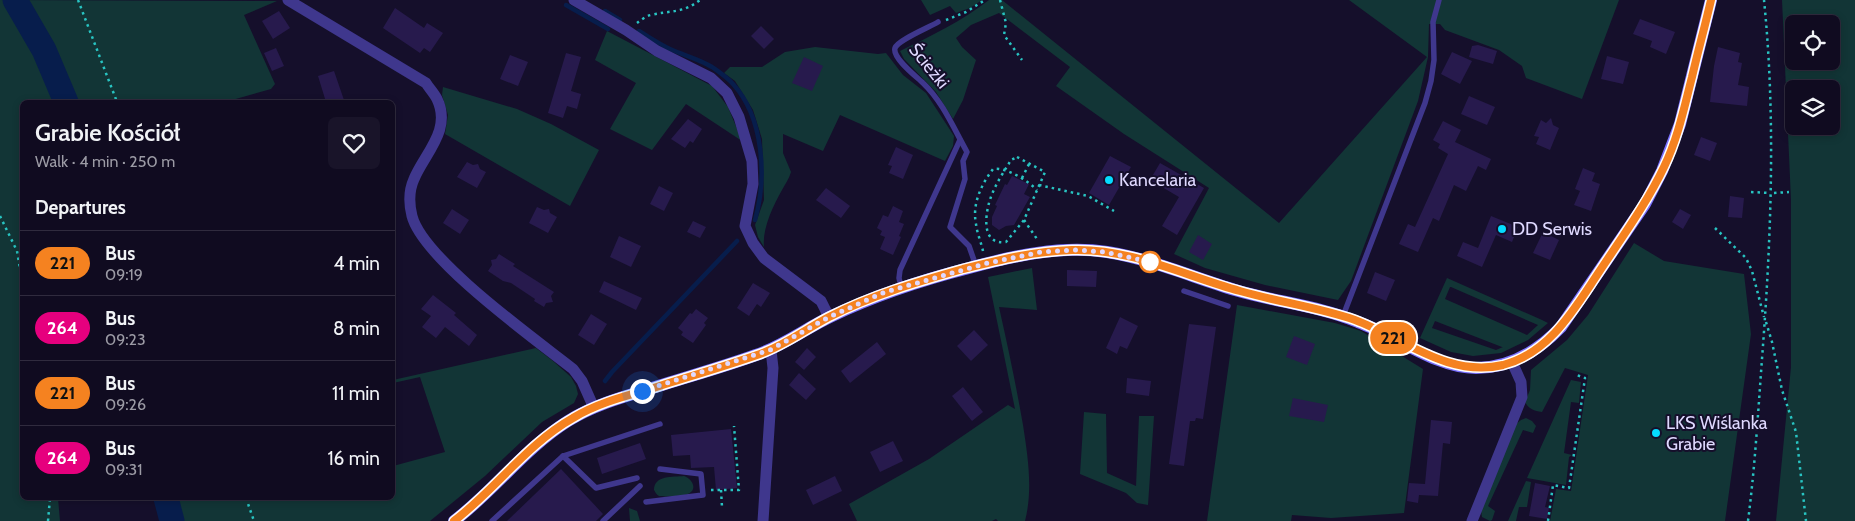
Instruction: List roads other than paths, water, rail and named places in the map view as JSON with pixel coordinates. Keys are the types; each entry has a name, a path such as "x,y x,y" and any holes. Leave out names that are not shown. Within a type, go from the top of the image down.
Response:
{"street":[{"path":"288,0 406,73 426,83 437,98 442,115 435,144 413,179 409,197 412,217 426,241 442,260 498,310 572,369 582,381 594,408"},
{"path":"574,0 626,30 657,51 711,78 727,93 740,117 752,161 753,184 745,226 764,258 820,302 829,317"},
{"path":"454,521 545,437 569,420 594,408 770,350 829,317 902,287 980,261 1000,260 1058,250 1105,252 1150,262 1251,294 1343,316 1451,364 1478,368 1512,362 1543,345 1561,327 1652,192 1669,156 1680,124 1711,0"},
{"path":"762,521 773,368 770,350"},
{"path":"1472,521 1522,397 1521,382 1512,362"}],"lane":[{"path":"1343,316 1425,103 1434,60 1433,22 1439,0"},
{"name":"Ścieżki","path":"938,22 900,42 895,51 901,62 934,95 968,152 963,161 965,179 950,227 969,246 980,261"},
{"path":"902,287 899,278 900,270 960,140"},
{"path":"1184,291 1228,306"},
{"path":"492,521 563,456 660,424"},
{"path":"563,456 596,488 637,478"},
{"path":"646,502 703,495 701,474 660,469"},
{"path":"603,521 640,486"},
{"path":"612,512 613,521"}],"waterway":[{"path":"15,0 44,50 65,100"},
{"path":"566,5 608,29"},
{"path":"605,11 620,20"},
{"path":"639,31 666,47 712,67 731,82 743,98 757,131 760,149 761,186 755,220"},
{"path":"605,381 737,241"},
{"path":"167,500 172,521"}],"place":[{"name":"Kancelaria","path":"1109,180"},
{"name":"DD Serwis","path":"1502,229"},
{"name":"LKS Wiślanka Grabie","path":"1656,433"}]}
